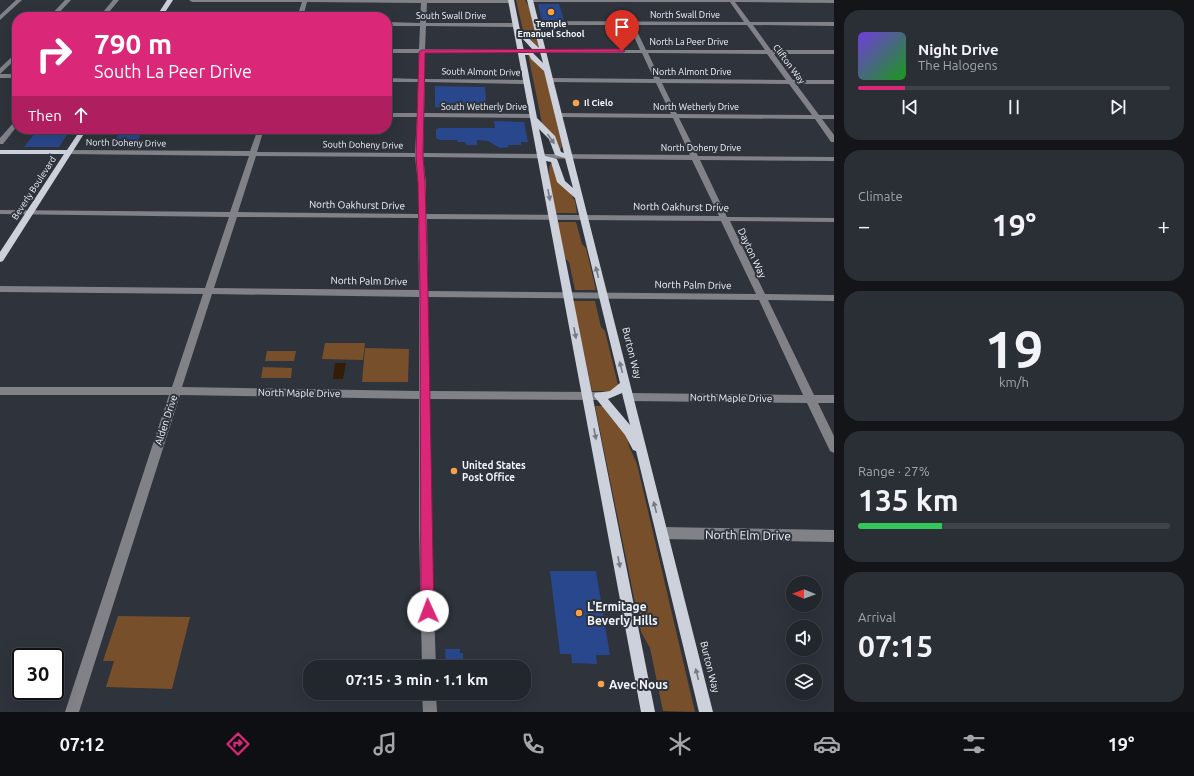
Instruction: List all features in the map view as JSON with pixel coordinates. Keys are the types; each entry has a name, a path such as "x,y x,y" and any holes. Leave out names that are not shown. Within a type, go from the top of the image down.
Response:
{"main road":[{"path":"162,12 170,0"},
{"name":"Burton Way","path":"530,0 706,712"},
{"path":"511,1 568,295 593,396 648,712"},
{"path":"516,28 535,48 542,51"},
{"path":"520,52 531,54 547,70"},
{"path":"533,118 552,138 558,153 569,157"},
{"name":"Beverly Boulevard","path":"0,258 81,134"},
{"name":"North Doheny Drive","path":"0,152 69,152"},
{"path":"541,157 554,161 560,182 579,198"},
{"path":"593,396 610,395 618,392 625,384"},
{"path":"593,396 629,432 643,458"}],"street":[{"path":"0,18 19,0"},
{"path":"57,12 68,0"},
{"path":"106,12 116,0"},
{"path":"192,0 511,1"},
{"path":"301,12 305,0"},
{"path":"530,0 834,1"},
{"name":"Clifton Way","path":"731,0 834,140"},
{"path":"424,1 419,156 422,183 421,216 424,293 425,528 429,660"},
{"name":"North Swall Drive","path":"536,23 834,24"},
{"name":"South Swall Drive","path":"392,24 516,28"},
{"name":"Dayton Way","path":"631,24 834,448"},
{"name":"North La Peer Drive","path":"392,51 834,52"},
{"path":"0,72 12,59"},
{"path":"0,76 12,76"},
{"name":"South Almont Drive","path":"392,80 526,82"},
{"name":"North Almont Drive","path":"550,80 834,82"},
{"name":"South Wetherly Drive","path":"392,115 533,118"},
{"name":"North Wetherly Drive","path":"558,115 834,117"},
{"path":"0,142 12,128"},
{"name":"Alden Drive","path":"72,712 259,134"},
{"name":"North Doheny Drive","path":"69,152 253,154"},
{"name":"South Doheny Drive","path":"253,154 569,157"},
{"name":"North Doheny Drive","path":"569,157 834,159"},
{"name":"North Oakhurst Drive","path":"0,212 834,220"},
{"name":"North Palm Drive","path":"0,289 209,290 834,298"},
{"name":"North Maple Drive","path":"0,390 593,396"},
{"name":"North Maple Drive","path":"628,397 834,399"},
{"name":"North Elm Drive","path":"662,533 834,536"},
{"path":"429,700 430,712"}],"shaded area":[{"path":"516,0 525,0 529,7 539,48 524,35"},
{"path":"528,54 530,54 544,69 562,146 560,150 543,128"},
{"path":"551,163 575,201 577,213 556,213 549,179 549,167"},
{"path":"557,222 576,222 582,244 586,248 596,290 575,290 569,262 564,257"},
{"path":"573,301 595,301 601,327 605,331 618,385 612,391 592,391"},
{"path":"325,343 365,343 363,360 322,359"},
{"path":"365,348 409,349 408,382 362,382"},
{"path":"267,351 296,351 294,361 265,361"},
{"path":"335,363 346,363 343,379 333,379"},
{"path":"263,367 292,368 291,378 261,378"},
{"path":"595,406 604,406 626,434 629,446 637,464 695,712 663,711 650,648 641,632"},
{"path":"118,616 190,617 172,689 106,687 114,661 103,661"}],"building":[{"name":"Temple Emanuel School","path":"538,4 559,4 564,20 542,20"},
{"path":"435,86 485,87 487,110 464,110 435,107"},
{"path":"494,121 524,122 528,142 521,142 521,145 508,145 509,147 500,148 488,141 477,140 477,145 466,145 465,142 458,142 457,140 440,140 436,138 436,129 439,128 495,128"},
{"path":"34,134 68,134 59,147 24,147"},
{"path":"119,134 141,134 138,140 116,139"},
{"name":"L'Ermitage Beverly Hills","path":"550,571 596,571 610,655 596,655 597,664 572,663 571,654 560,654"},
{"path":"445,649 460,649 460,653 463,653 463,660 446,660"}],"place":[{"name":"Temple Emanuel School","path":"551,12"},
{"name":"Il Cielo","path":"576,103"},
{"name":"United States Post Office","path":"454,471"},
{"name":"L'Ermitage Beverly Hills","path":"579,613"},
{"name":"Avec Nous","path":"601,684"}],"route":[{"path":"428,611 425,528 424,293 421,212 422,183 419,156 422,52 622,51"}]}
